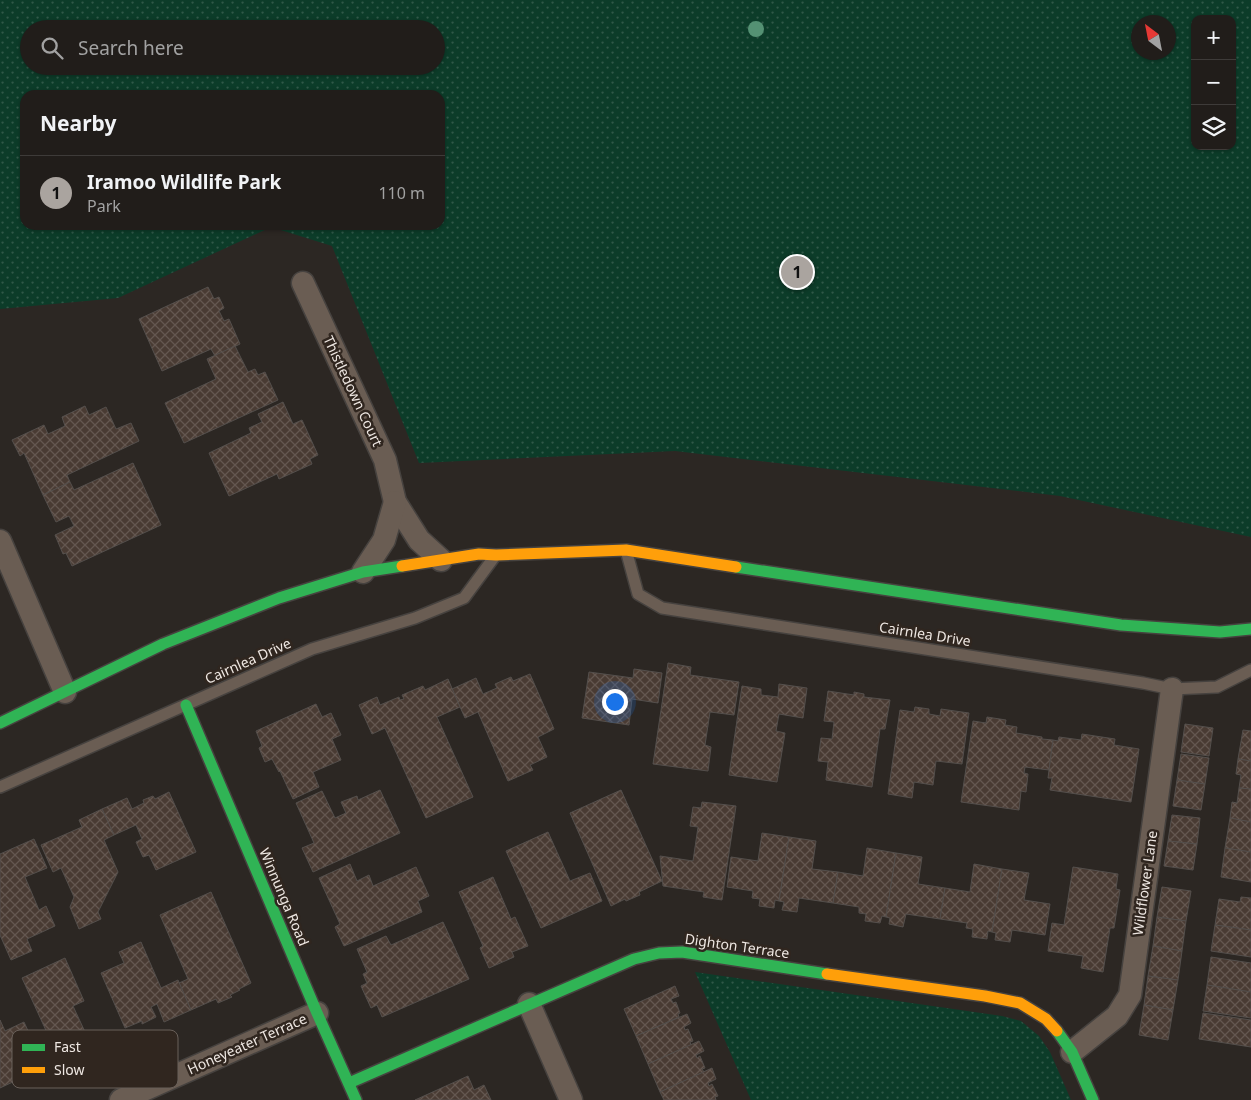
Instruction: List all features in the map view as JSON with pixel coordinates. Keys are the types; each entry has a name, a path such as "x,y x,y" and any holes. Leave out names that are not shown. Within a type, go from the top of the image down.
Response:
{"street":[{"name":"Thistledown Court","path":"302,283 385,460 395,502 419,540 441,560"},
{"name":"Thistledown Court","path":"363,572 384,540 395,502"},
{"path":"0,541 65,692"},
{"path":"0,723 163,644 279,598 363,572 479,554 626,550 1121,625 1220,632 1248,630"},
{"name":"Wildflower Lane","path":"1072,1052 1117,1016 1130,995 1172,689"},
{"name":"Winnunga Road","path":"186,704 317,1013 356,1100"},
{"name":"Dighton Terrace","path":"349,1083 634,959 659,952 682,952 985,996 1020,1003 1046,1019 1060,1034 1072,1052 1092,1100"},
{"path":"529,1004 570,1100"},
{"name":"Honeyeater Terrace","path":"178,1075 317,1013"},
{"name":"Honeyeater Terrace","path":"122,1100 149,1088"}],"lane":[{"name":"Cairnlea Drive","path":"626,550 638,594 662,608 1172,689 1217,687 1251,670"},
{"name":"Cairnlea Drive","path":"0,787 312,649 415,618 464,598 496,555"}],"green space":[{"path":"0,0 1251,0 1251,537 1060,496 675,451 419,463 332,246 281,230 445,230 445,90 20,90 20,230 265,230 118,298 0,309"},
{"path":"695,972 1002,1016 1021,1021 1039,1036 1050,1052 1071,1100 751,1100"}],"building":[{"path":"208,287 214,299 219,297 224,308 219,311 224,321 229,319 240,344 215,356 211,349 162,371 139,319"},
{"path":"235,346 248,372 255,369 258,375 265,372 278,400 184,443 165,403 216,379 207,359"},
{"path":"283,402 293,424 302,420 318,455 310,459 312,464 279,479 277,474 229,496 209,453 251,433 249,428 262,422 258,414"},
{"path":"85,406 89,415 106,407 116,429 131,423 139,441 67,475 70,482 43,495 24,453 20,456 12,440 44,425 48,434 65,426 62,417"},
{"path":"133,463 161,525 72,566 66,553 63,554 55,535 74,526 69,516 56,522 43,495 70,482 74,490"},
{"path":"668,663 691,667 690,675 739,682 734,715 710,712 705,745 711,747 708,771 653,764"},
{"path":"634,669 662,673 658,703 632,699 629,725 582,718 589,672 633,678"},
{"path":"530,674 554,729 538,737 547,757 530,765 533,770 508,781 478,712 465,718 452,689 476,678 483,694 497,688 495,684 511,677 513,681"},
{"path":"448,679 460,707 437,717 473,797 426,818 385,728 372,734 359,705 377,697 380,705 399,697 400,700 404,699 402,695 423,686 425,690"},
{"path":"779,684 807,688 803,718 779,714 776,731 785,733 777,782 729,775 742,686 761,689 761,695 778,697"},
{"path":"828,691 854,695 854,692 864,694 864,697 890,700 885,729 880,729 872,787 826,780 828,762 818,761 821,738 832,739 834,722 824,721"},
{"path":"316,704 322,717 331,713 341,735 332,739 341,760 313,772 319,787 293,799 280,771 272,759 265,762 259,748 262,746 256,731"},
{"path":"915,707 929,709 929,714 940,716 941,709 969,713 962,764 936,761 933,785 914,782 912,798 888,794 900,710 914,712"},
{"path":"987,717 1006,720 1005,725 1017,727 1016,733 1053,740 1049,770 1025,767 1024,773 1028,774 1026,792 1021,791 1019,810 961,802 973,721 986,723"},
{"path":"1185,724 1213,728 1209,756 1181,752"},
{"path":"1243,730 1251,731 1251,761 1238,759"},
{"path":"1082,734 1115,739 1114,745 1139,749 1131,802 1050,790 1052,778 1048,778 1053,740 1058,741 1059,737 1081,740"},
{"path":"1181,754 1209,758 1205,784 1177,780"},
{"path":"1238,759 1251,761 1251,789 1239,788 1241,775 1236,774"},
{"path":"1177,780 1205,784 1201,810 1173,806"},
{"path":"1239,788 1251,789 1251,822 1230,818 1232,802 1237,803"},
{"path":"380,790 400,833 313,872 302,848 314,843 296,803 322,791 335,818 346,813 341,802 357,796 358,800"},
{"path":"621,790 662,881 639,892 640,895 626,901 625,899 611,906 570,813"},
{"path":"169,792 196,852 156,870 149,855 143,857 136,842 142,839 136,825 114,835 102,809 127,798 132,809 144,803 143,800 153,796 155,799"},
{"path":"702,802 736,806 722,900 703,897 704,892 663,886 660,856 693,861 698,827 690,826 693,807 701,808"},
{"path":"102,809 114,835 104,840 118,872 98,912 101,919 79,929 70,907 74,897 61,868 53,872 41,845 82,827 79,820"},
{"path":"1172,815 1200,818 1197,844 1168,841"},
{"path":"1230,818 1251,822 1251,852 1225,848"},
{"path":"548,832 570,881 590,873 602,901 541,928 506,851"},
{"path":"762,833 789,837 779,901 775,900 774,908 759,906 760,899 752,898 753,891 727,887 731,857 758,861"},
{"path":"789,837 816,841 812,869 838,872 833,903 799,898 797,912 782,910 784,902 779,901"},
{"path":"34,839 47,868 25,877 39,910 46,906 55,926 27,939 32,951 11,960 0,935 0,854"},
{"path":"1168,841 1197,844 1193,870 1164,866"},
{"path":"867,848 896,853 886,917 882,916 880,923 865,921 866,914 859,913 859,907 833,903 838,872 863,876"},
{"path":"1225,848 1251,852 1251,882 1221,877"},
{"path":"896,853 922,857 918,884 945,888 940,919 906,914 903,927 889,924 890,918 886,917"},
{"path":"350,864 357,881 369,875 373,886 416,867 429,896 418,901 422,912 344,946 335,927 340,924 319,878"},
{"path":"974,864 1002,869 992,932 988,931 987,939 972,937 973,929 966,928 967,923 940,919 945,888 970,892"},
{"path":"1073,867 1118,874 1116,889 1120,890 1114,928 1110,928 1103,972 1081,968 1083,956 1048,951 1052,923 1064,925"},
{"path":"1002,869 1029,873 1024,900 1050,904 1045,935 1012,930 1010,942 995,940 996,933 992,932"},
{"path":"493,877 511,919 515,917 528,946 512,952 514,957 489,968 480,948 483,946 459,892"},
{"path":"1162,887 1191,891 1186,921 1157,917"},
{"path":"211,892 251,983 230,995 232,997 218,1003 216,999 191,1010 179,983 188,979 160,915"},
{"path":"1241,897 1251,898 1251,930 1215,925 1219,899 1240,902"},
{"path":"1157,917 1186,921 1182,951 1153,946"},
{"path":"443,922 469,979 382,1017 377,1005 371,1008 361,986 367,983 363,974 367,972 357,949 386,936 391,945"},
{"path":"1215,925 1251,930 1251,957 1211,951"},
{"path":"141,942 161,988 178,980 191,1010 164,1022 157,1004 151,1007 156,1017 142,1024 142,1021 125,1028 101,973 124,963 119,952"},
{"path":"1153,946 1182,951 1178,980 1148,976"},
{"path":"1211,957 1251,963 1251,992 1207,985"},
{"path":"65,958 84,1001 73,1006 84,1030 46,1030 22,978"},
{"path":"1148,976 1178,980 1173,1010 1144,1005"},
{"path":"1207,985 1251,992 1251,1018 1203,1011"},
{"path":"675,986 679,996 671,999 673,1003 676,1002 680,1013 678,1014 679,1017 636,1036 624,1009"},
{"path":"1144,1005 1173,1010 1168,1040 1139,1035"},
{"path":"1203,1013 1251,1020 1251,1047 1199,1039"},
{"path":"687,1014 691,1023 684,1027 685,1030 688,1029 693,1041 690,1042 691,1045 648,1064 636,1036"},
{"path":"0,1020 5,1031 24,1022 28,1030 12,1030 12,1082 0,1088"},
{"path":"699,1041 704,1051 696,1055 697,1058 700,1056 705,1068 702,1069 704,1072 660,1092 648,1064"},
{"path":"712,1068 716,1079 708,1083 709,1086 712,1084 718,1096 715,1097 716,1100 664,1100 660,1092"},
{"path":"468,1076 474,1090 484,1085 491,1100 415,1100"}],"traffic: fast":[{"path":"0,723 163,644 279,598 363,572 402,566"},
{"path":"736,567 1121,625 1220,632 1251,629"},
{"path":"186,705 356,1100"},
{"path":"349,1083 634,959 659,953 682,952 827,974"},
{"path":"1057,1031 1072,1052 1093,1100"}],"traffic: slow":[{"path":"402,566 479,554 626,550 736,567"},
{"path":"827,974 985,996 1020,1003 1046,1019 1057,1031"}],"place":[{"name":"Iramoo Wildlife Park","path":"797,272"}]}
